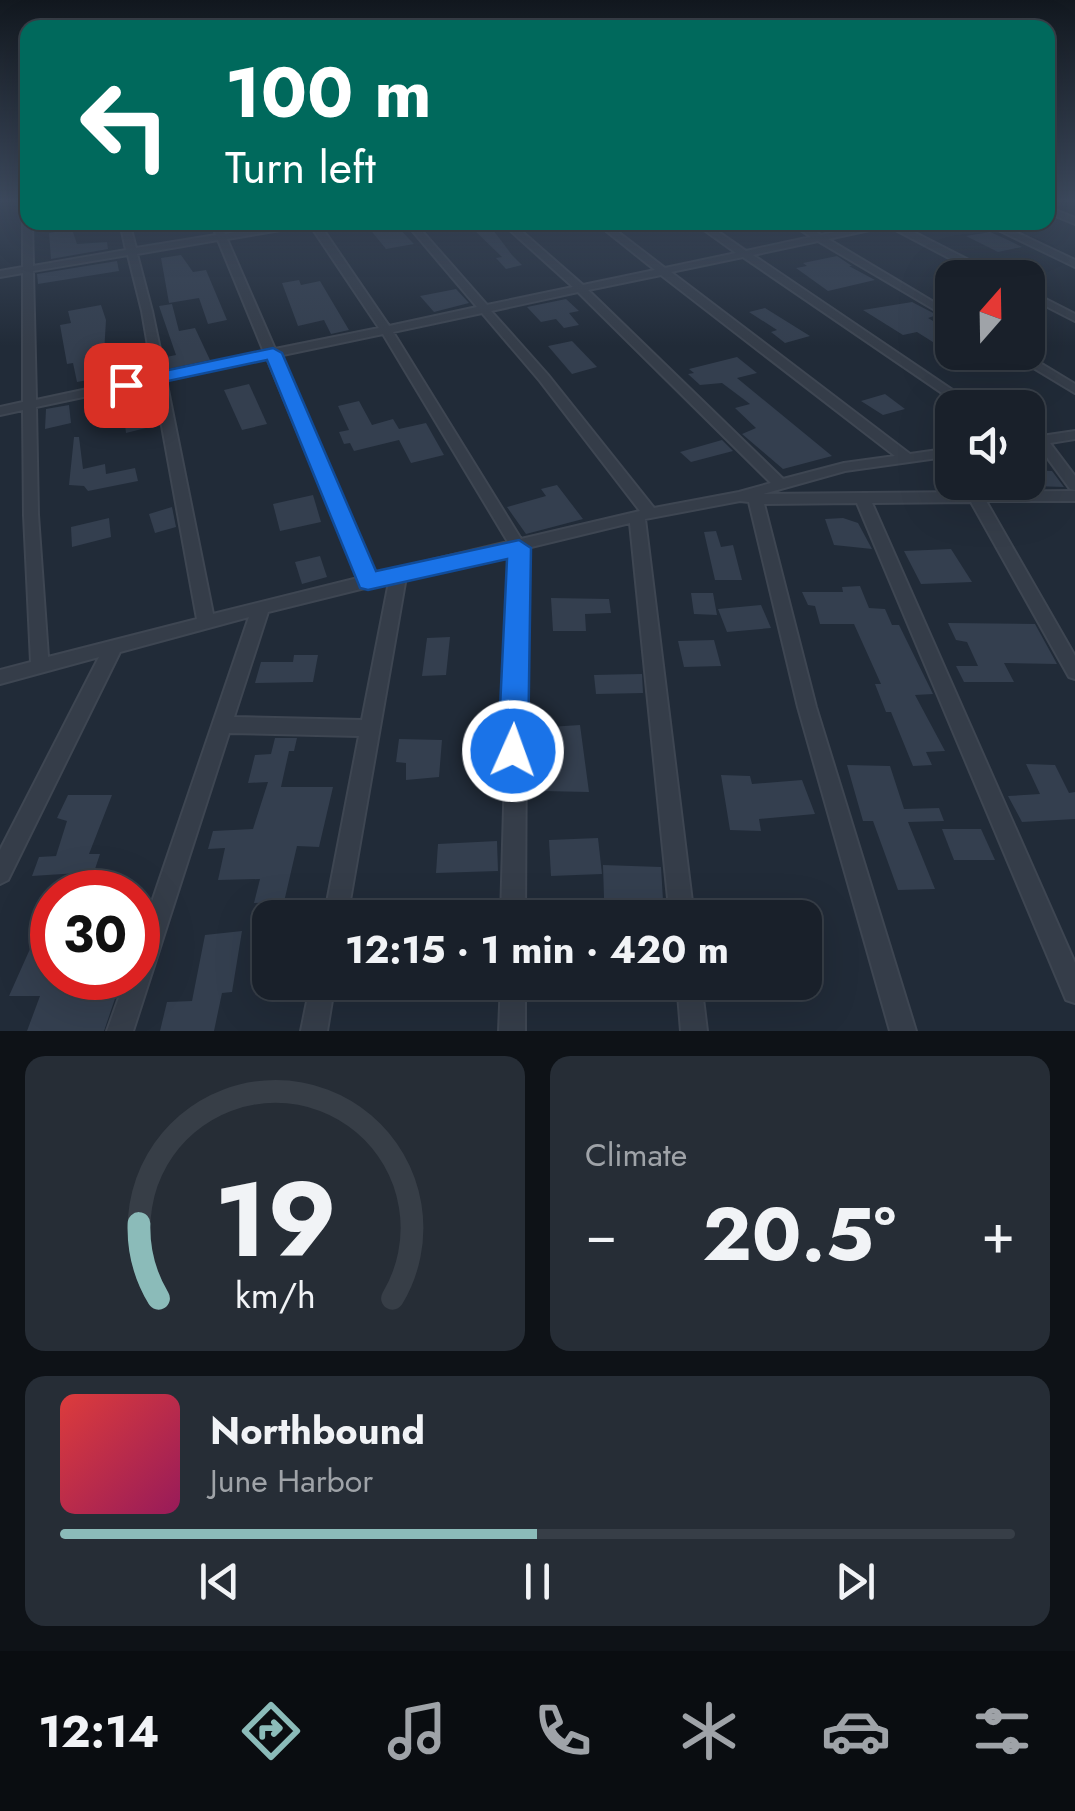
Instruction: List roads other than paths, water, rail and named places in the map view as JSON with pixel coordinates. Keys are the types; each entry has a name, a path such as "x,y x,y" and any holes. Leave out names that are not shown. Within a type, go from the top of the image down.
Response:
{"street":[{"path":"29,250 31,515 40,666"},
{"path":"0,274 146,250"},
{"path":"227,250 368,582"},
{"path":"331,250 386,330 519,548 513,900"},
{"path":"434,250 486,310 643,515 680,900"},
{"path":"537,250 780,484"},
{"path":"634,250 908,459"},
{"path":"738,250 946,390"},
{"path":"0,411 763,250"},
{"path":"838,250 935,307"},
{"path":"1046,250 1075,264"},
{"path":"129,253 147,311 206,623"},
{"path":"1045,302 1075,318"},
{"path":"1043,370 1075,389"},
{"path":"1045,439 1075,435"},
{"path":"1045,453 1075,486"},
{"path":"748,497 780,484 844,468 935,455"},
{"path":"1045,496 1075,496"},
{"path":"748,497 904,1031"},
{"path":"0,678 262,608 643,515 748,497 935,498"},
{"path":"863,499 1075,991"},
{"path":"978,500 1075,672"},
{"path":"338,900 399,574"},
{"path":"120,1031 262,608"},
{"path":"0,872 114,646"},
{"path":"222,725 370,728"},
{"path":"314,1031 320,1000"},
{"path":"512,1031 513,1000"},
{"path":"691,1000 694,1031"}]}
